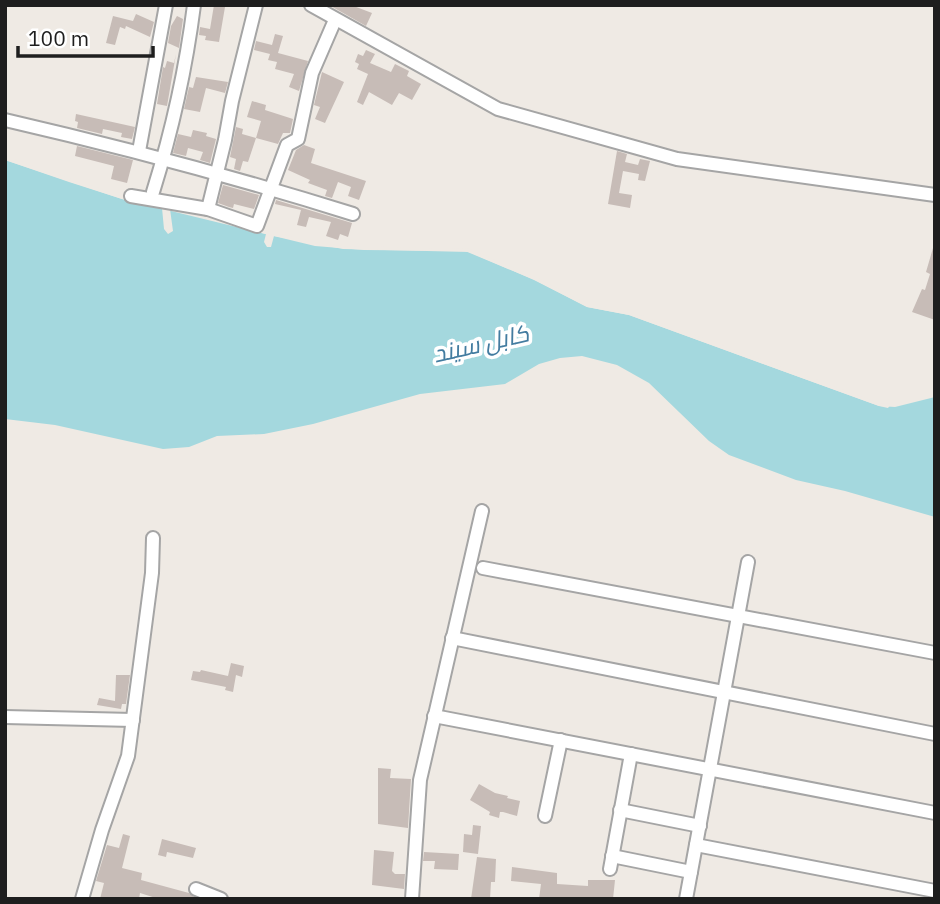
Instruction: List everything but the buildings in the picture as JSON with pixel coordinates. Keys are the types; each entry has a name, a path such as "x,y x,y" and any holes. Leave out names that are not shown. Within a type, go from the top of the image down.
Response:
{"street":[{"path":"139,151 166,5"},
{"path":"153,192 188,57 194,5"},
{"path":"208,209 256,5"},
{"path":"311,5 328,12 498,109 677,159 935,195"},
{"path":"131,196 208,209 257,226 287,145 298,139 328,12"},
{"path":"5,120 139,151 353,214"},
{"path":"412,899 420,780 482,511"},
{"path":"82,899 128,756 152,573 153,538"},
{"path":"686,899 748,562"},
{"path":"483,568 935,653"},
{"path":"452,638 935,734"},
{"path":"435,716 935,813"},
{"path":"5,717 133,720"},
{"path":"545,816 561,740"},
{"path":"631,754 611,862 691,872"},
{"path":"620,810 699,826"},
{"path":"696,845 935,891"},
{"path":"196,889 221,899"}],"water":[{"name":"کابل سيند","path":"5,160 122,199 315,246 364,250 465,251 535,280 587,307 629,315 879,406 895,407 935,397 935,517 796,480 729,455 709,441 649,383 617,365 582,356 539,364 505,384 420,394 313,424 264,434 217,436 189,447 163,449 55,425 5,419"}],"pier":[{"path":"5,156 119,195 315,242 343,246 470,249 536,277 588,304 630,311 880,403 891,404 888,408 879,406 629,315 587,307 469,252 343,249 274,236 271,247 267,247 264,242 266,234 170,209 173,231 168,234 164,229 162,208 122,199 69,182 5,160"}]}
